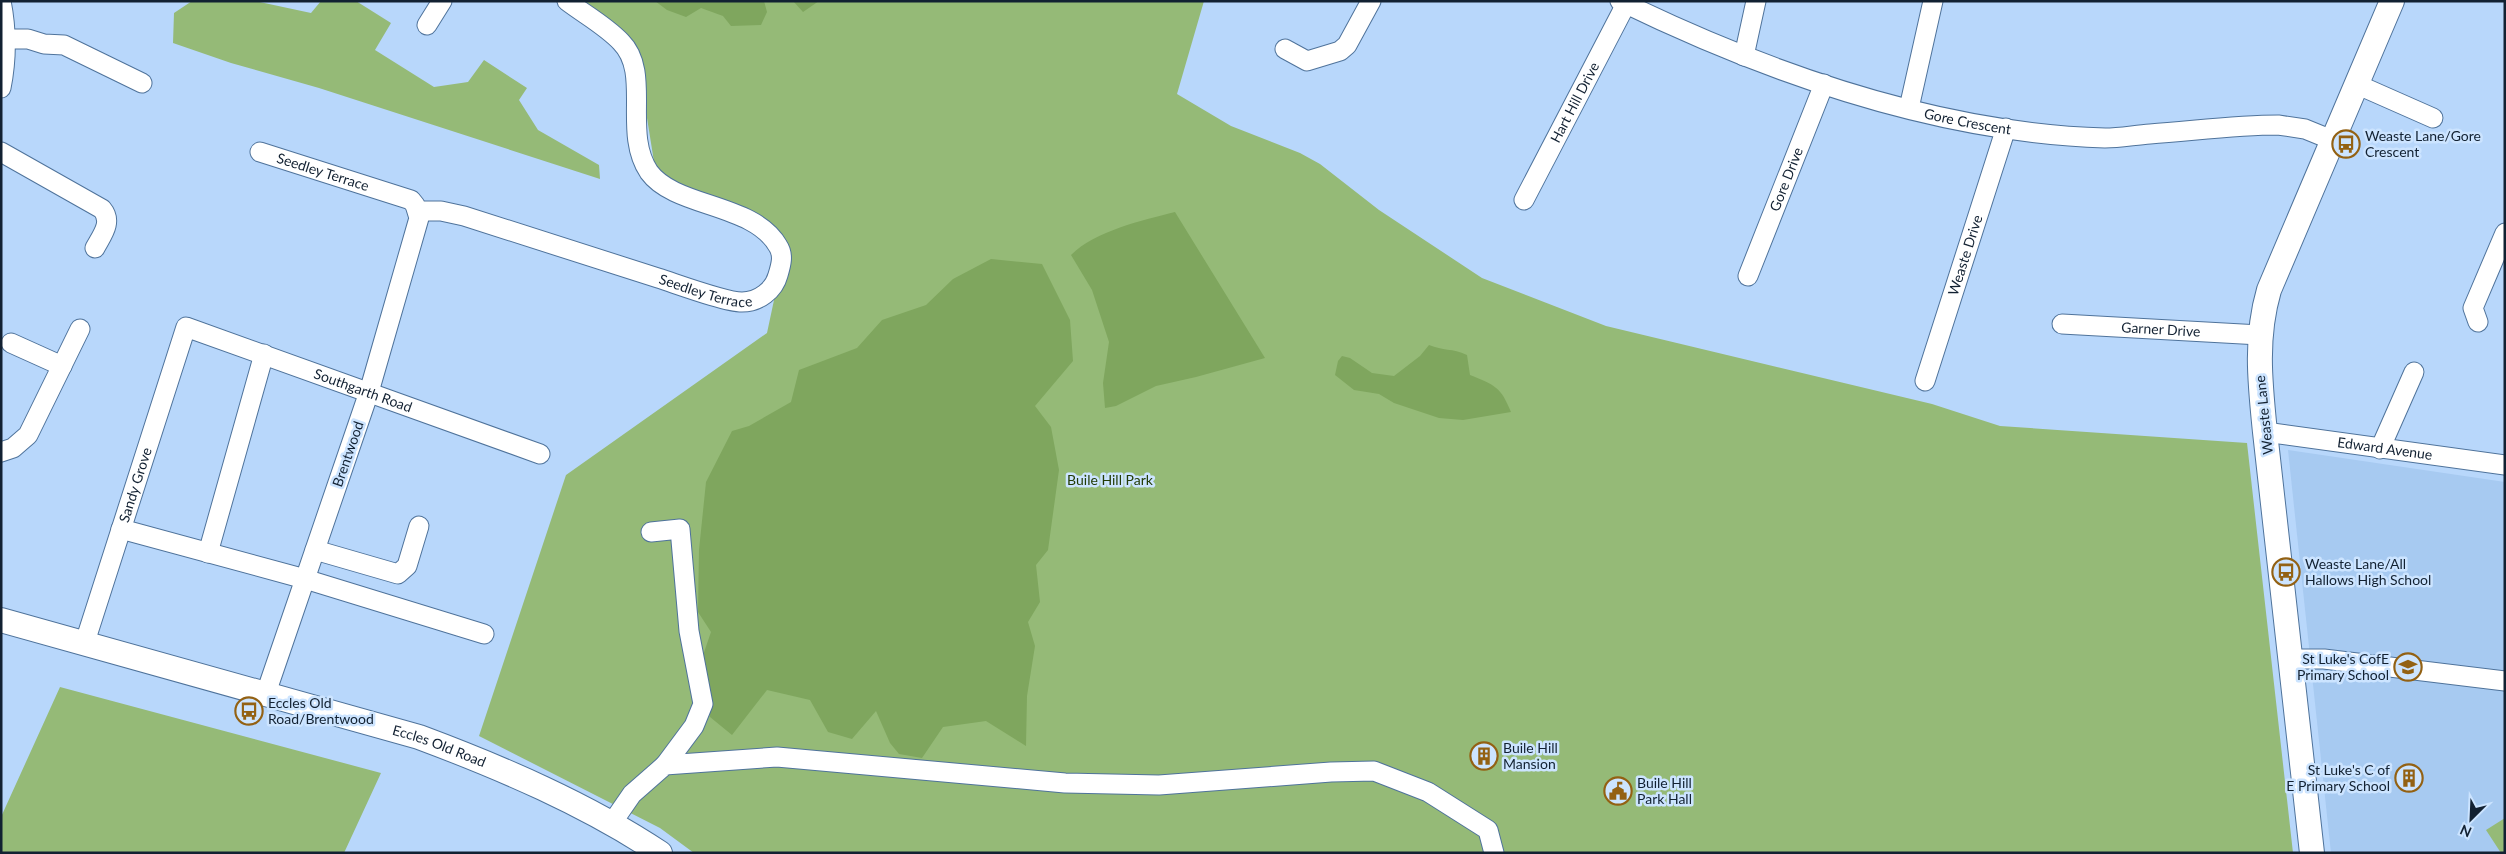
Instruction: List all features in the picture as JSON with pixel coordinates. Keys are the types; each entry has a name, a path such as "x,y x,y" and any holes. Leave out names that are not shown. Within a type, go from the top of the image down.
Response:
{"main road":[{"name":"Weaste Lane","path":"2312,853 2259,373 2260,335 2269,290 2392,1"},
{"name":"Eccles Old Road","path":"1,620 419,738 486,762 612,823 660,853"}],"street":[{"path":"1,1 7,28 1,88"},
{"path":"427,25 442,1"},
{"name":"Seedley Terrace","path":"260,152 393,193 411,200 418,211 441,211 464,216 680,285 742,302 760,298 776,283 782,256 779,246 766,230 739,215 672,189 650,172 637,140 636,82 632,59 622,42 567,1"},
{"path":"1285,49 1307,61 1340,51 1347,44 1371,1"},
{"path":"1744,56 1756,1"},
{"path":"1909,108 1933,1"},
{"name":"Gore Crescent","path":"1623,3 1650,7 1744,56 1824,84 1909,108 2006,128 2106,138 2278,125 2306,129 2332,140"},
{"name":"Hart Hill Drive","path":"1524,200 1623,3"},
{"path":"6,39 28,39 44,44 64,45 142,83"},
{"name":"Gore Drive","path":"1748,276 1824,84"},
{"path":"2356,84 2433,118"},
{"name":"Weaste Drive","path":"1925,381 2006,128"},
{"path":"1,152 102,209 107,215 107,224 95,248"},
{"name":"Brentwood","path":"266,694 368,392 418,226 418,211"},
{"path":"2478,322 2473,308 2505,233"},
{"name":"Garner Drive","path":"2062,324 2260,335"},
{"name":"Southgarth Road","path":"186,327 540,454"},
{"name":"Sandy Grove","path":"84,644 186,327"},
{"path":"1,452 13,448 28,435 80,329"},
{"path":"12,343 65,360"},
{"path":"208,552 264,354"},
{"path":"2380,449 2414,372"},
{"name":"Edward Avenue","path":"2265,432 2505,465"},
{"path":"315,550 398,574 407,566 419,526"},
{"path":"121,529 305,579 484,634"},
{"path":"612,823 632,794 664,765 694,726 702,704 689,631 680,529 651,532"},
{"path":"2291,659 2324,659 2505,681"},
{"path":"664,765 777,757 1065,783 1159,785 1331,772 1374,771 1428,792 1488,830 1494,853"}],"shaded area":[{"name":"St Luke's CofE Primary School","path":"2288,450 2505,482 2505,853 2331,853"}],"green space":[{"path":"192,1 255,1 311,13 321,1 356,1 391,23 375,50 434,87 468,82 484,60 527,88 519,100 538,130 599,165 600,179 173,43 174,13"},
{"name":"Buile Hill Park","path":"579,1 1204,1 1177,94 1231,126 1300,153 1320,164 1379,210 1482,278 1606,326 1932,404 2000,426 2247,443 2293,853 694,853 660,828 479,736 566,475 767,333 786,244 659,193 635,43"},
{"path":"655,1 764,1 767,12 761,25 731,26 723,16 701,8 686,17 667,10"},
{"path":"793,1 819,1 803,12"},
{"path":"1175,212 1265,358 1156,386 1116,406 1105,408 1103,383 1109,342 1092,290 1071,255 1093,239 1106,233"},
{"path":"991,259 1042,264 1070,320 1073,361 1035,406 1051,427 1059,470 1048,550 1036,565 1040,602 1028,622 1035,646 1027,696 1026,746 986,721 943,727 922,758 899,754 890,743 876,711 852,739 828,732 810,700 767,690 732,735 710,717 699,667 711,632 698,612 699,550 706,482 732,431 749,426 791,402 799,370 857,348 882,320 926,305 953,279"},
{"path":"1429,345 1467,355 1470,375 1486,381 1496,388 1504,397 1511,412 1463,420 1439,418 1394,403 1379,394 1354,390 1335,375 1338,361 1342,356 1350,358 1372,373 1394,376 1420,356"},
{"path":"60,687 381,773 344,853 1,853 1,817"},
{"path":"2505,818 2505,853 2501,853 2486,830"}],"place":[{"name":"Weaste Lane/Gore Crescent","path":"2346,144"},
{"name":"Weaste Lane/All Hallows High School","path":"2286,572"},
{"name":"St Luke's CofE Primary School","path":"2408,667"},
{"name":"Eccles Old Road/Brentwood","path":"249,711"},
{"name":"Buile Hill Mansion","path":"1484,756"},
{"name":"St Luke's C of E Primary School","path":"2409,778"},
{"name":"Buile Hill Park Hall","path":"1618,791"}]}
